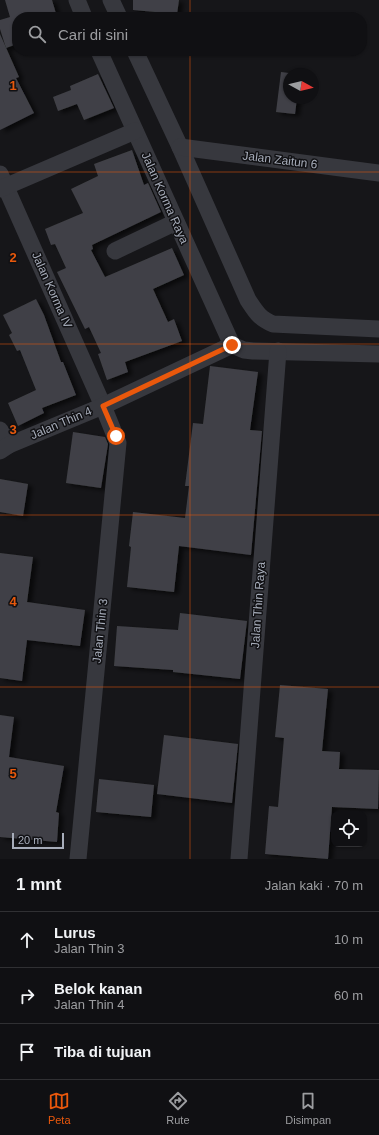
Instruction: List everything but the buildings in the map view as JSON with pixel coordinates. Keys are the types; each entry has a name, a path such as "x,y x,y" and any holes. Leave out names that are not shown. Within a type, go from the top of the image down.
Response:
{"street":[{"path":"77,0 82,12"},
{"path":"112,0 117,12"},
{"name":"Jalan Korma Raya","path":"101,56 232,345"},
{"path":"137,56 180,147 248,300 263,320 273,324 284,325 379,329"},
{"path":"2,183 134,131"},
{"name":"Jalan Zaitun 6","path":"180,147 379,173"},
{"name":"Jalan Korma IV","path":"2,183 103,406"},
{"path":"115,251 176,222"},
{"path":"232,345 244,350 253,351 379,354"},
{"name":"Jalan Thin 4","path":"4,448 103,406 232,345"},
{"name":"Jalan Thin Raya","path":"239,859 278,351"},
{"name":"Jalan Thin 3","path":"78,859 118,446 103,406"},
{"path":"0,430 4,448"}],"route":[{"path":"116,436 103,406 232,345"}]}
